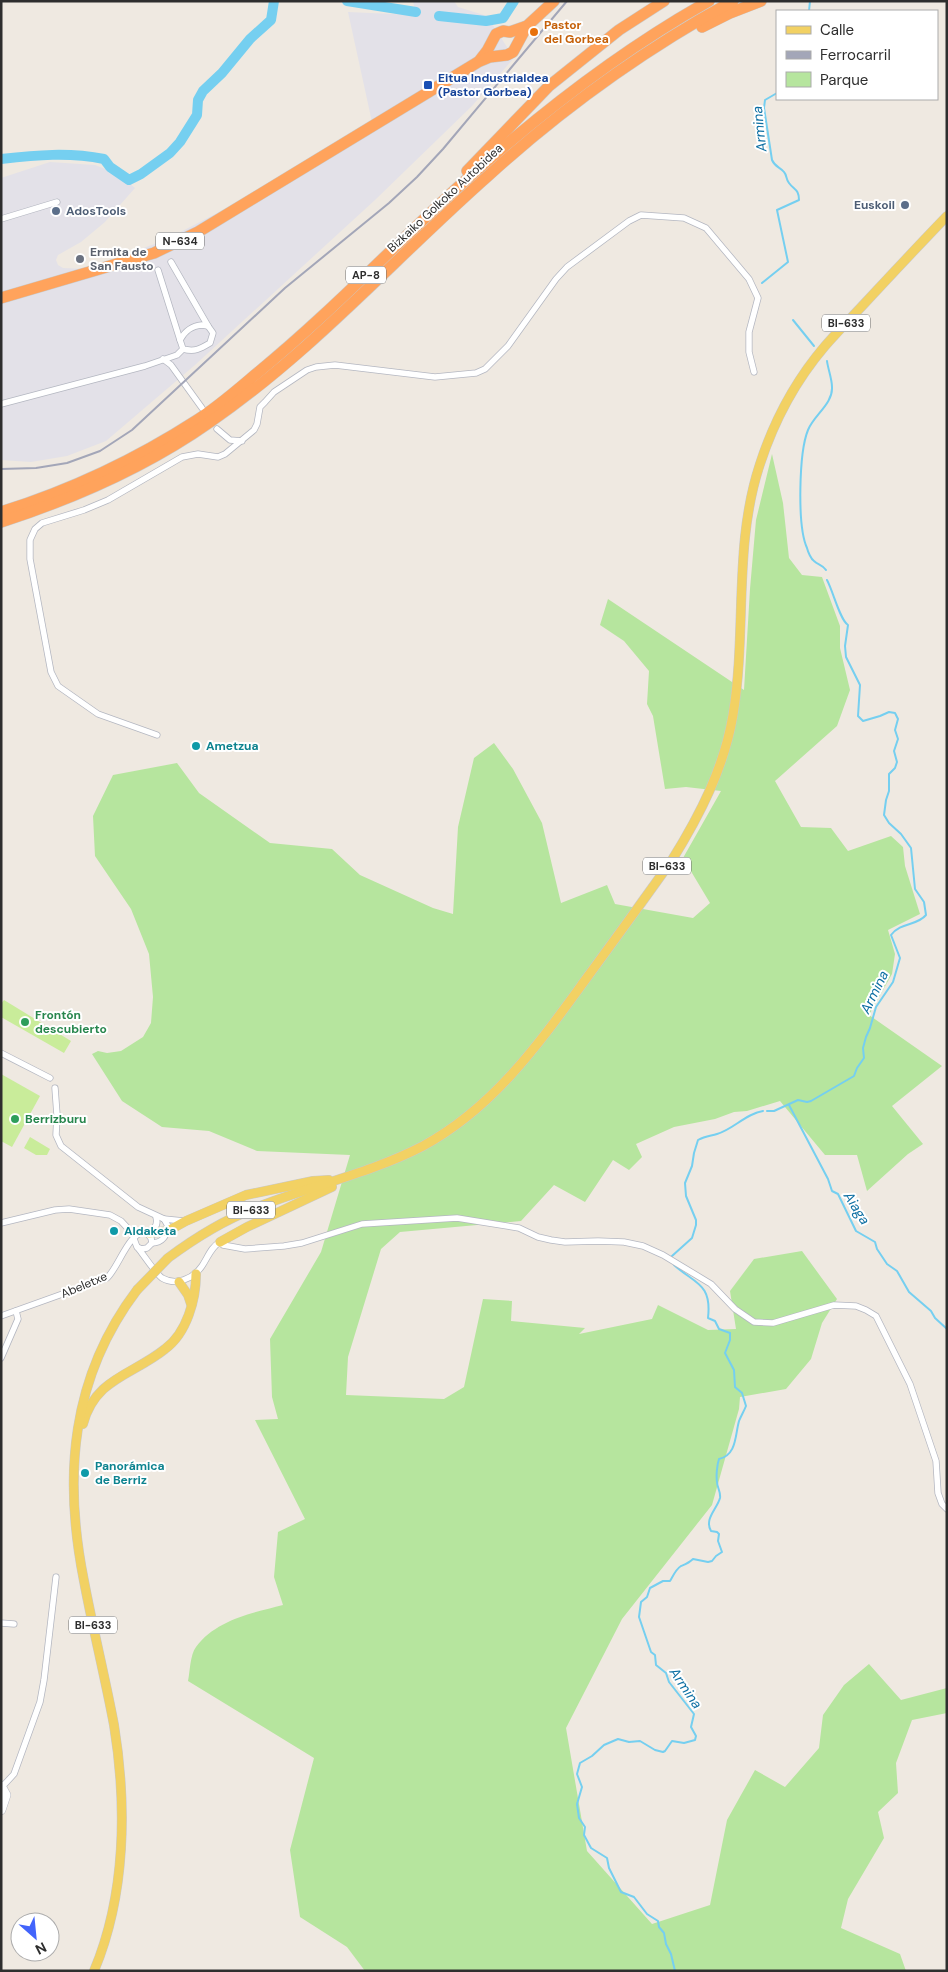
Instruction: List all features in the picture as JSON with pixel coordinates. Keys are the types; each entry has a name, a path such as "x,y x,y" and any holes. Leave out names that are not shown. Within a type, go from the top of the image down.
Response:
{"highway":[{"name":"N-634","path":"1,298 148,255 198,232 478,62 510,54 515,50 526,26 554,1"},
{"path":"409,232 549,86 619,30 664,1"},
{"name":"Bizkaiko Golkoko Autobidea","path":"1,512 45,498 94,478 130,460 198,419 285,350 339,302 409,232 459,186 549,110 602,69 709,1"},
{"name":"Bizkaiko Golkoko Autobidea","path":"1,522 50,506 99,484 176,444 210,423 312,341 525,143 612,76 733,1"},
{"path":"655,48 730,13 761,1"},
{"name":"N-634","path":"478,62 487,51 494,37 500,32 510,32 526,26"},
{"path":"510,32 515,37 517,43"},
{"path":"492,41 494,50 500,55"}],"main road":[{"name":"BI-633","path":"94,1971 107,1933 117,1886 121,1816 119,1768 114,1727 83,1580 75,1495 75,1456 80,1415 92,1369 114,1324 137,1290 168,1258 203,1233 228,1220 280,1199 363,1172 424,1145 452,1128 499,1090 538,1044 672,860 704,804 715,778 728,735 736,688 743,552 747,515 759,465 774,426 795,387 824,347 947,216"},
{"path":"220,1242 247,1227 363,1172"},
{"path":"148,1233 168,1231 186,1221 246,1195 313,1181 342,1179"},
{"path":"75,1456 80,1444 86,1415 96,1395 170,1344 186,1323 194,1298 196,1274"},
{"path":"179,1282 188,1295 191,1304"}],"street":[{"path":"1,219 57,202"},
{"path":"157,735 98,714 58,686 51,672 30,559 30,540 35,529 42,523 84,510 108,500 182,457 198,454 218,457 225,454 254,430 258,424 260,407 265,402 292,379 316,366 335,365 436,377 476,373 485,369 508,346 556,279 567,267 628,220 642,215 684,218 706,228 749,279 758,298 749,332 749,352 754,372"},
{"path":"158,270 183,348 191,351 200,350 210,343 213,333 171,262"},
{"path":"180,340 191,327 208,326"},
{"path":"1,404 145,366 177,355 183,348"},
{"path":"175,372 177,355"},
{"path":"163,359 171,365 202,408"},
{"path":"217,429 230,440 242,441"},
{"path":"225,454 230,440"},
{"path":"1,1053 50,1078"},
{"path":"55,1088 56,1136 61,1146 138,1207 156,1217 186,1221"},
{"path":"1,1223 55,1210 69,1209 110,1215 123,1223 135,1244 161,1278 179,1282 189,1279 196,1274 214,1245 220,1242 223,1245 244,1249 284,1246 302,1243 362,1224 457,1218 519,1228 551,1240 624,1242 643,1246 663,1255 711,1284 735,1309 754,1322 773,1323 834,1304 856,1306 876,1316 910,1384 936,1461 938,1493 942,1504 947,1509"},
{"path":"133,1239 141,1232 148,1233 154,1229 158,1221 156,1217"},
{"path":"138,1248 145,1249 165,1237 168,1226 164,1219"},
{"path":"148,1233 151,1238 151,1263"},
{"name":"Abeletxe","path":"1,1316 107,1278 133,1239"},
{"path":"1,1358 18,1319 16,1311"},
{"path":"1,1810 6,1795 2,1786 14,1774 40,1702 56,1577"},
{"path":"1,1623 14,1624"}],"shaded area":[{"path":"413,1 454,1 458,7 487,16 514,58 472,106 375,200 195,365 106,441 67,456 31,462 1,460 1,178 50,162 95,165 118,174 135,188 105,222 81,242 58,255 56,260 58,265 63,268 84,269 163,241 256,193 372,122 348,12 416,15"}],"green space":[{"path":"772,454 783,503 789,558 802,575 822,577 840,626 840,648 850,690 837,726 775,781 801,827 831,828 848,851 891,836 903,847 905,866 920,914 888,930 895,954 892,974 869,1015 942,1066 892,1106 923,1144 908,1154 867,1191 857,1155 825,1155 780,1101 747,1111 734,1112 715,1119 674,1127 636,1144 642,1157 629,1170 613,1160 585,1202 554,1185 521,1221 400,1232 381,1249 348,1357 346,1395 444,1399 464,1387 483,1299 512,1301 511,1321 585,1328 579,1334 652,1319 658,1305 708,1330 736,1329 730,1291 754,1259 802,1251 837,1299 822,1323 811,1359 786,1389 740,1397 739,1409 712,1505 622,1619 566,1728 587,1851 652,1924 710,1905 727,1820 755,1770 785,1787 819,1748 823,1715 844,1685 869,1664 901,1700 947,1688 947,1713 912,1720 896,1763 898,1793 878,1812 884,1838 848,1899 841,1928 900,1954 906,1971 365,1971 347,1947 300,1917 290,1850 314,1758 188,1681 194,1650 214,1630 235,1619 283,1605 274,1577 278,1532 305,1519 255,1420 278,1419 272,1397 270,1339 321,1252 350,1155 257,1151 209,1131 162,1127 122,1101 92,1054 98,1051 107,1053 121,1051 143,1037 151,1023 153,997 149,954 131,909 95,856 93,816 113,775 177,763 199,793 270,843 332,849 360,875 433,908 453,914 458,827 474,758 494,743 513,769 542,823 561,903 607,885 615,904 693,918 710,903 683,858 721,791 686,787 665,789 653,716 647,704 649,671 624,641 600,625 608,599 744,690 756,520"},
{"name":"Frontón descubierto","path":"4,1000 71,1041 64,1053 1,1017 1,1004"},
{"name":"Berrizburu","path":"1,1074 40,1096 12,1147 1,1141"},
{"path":"30,1137 50,1149 47,1155 36,1155 24,1148"}],"waterway":[{"path":"1,159 27,156 78,155 104,159 110,167 129,180 141,174 170,153 180,142 197,115 198,100 203,91 222,73 250,39 271,20 274,1"},
{"path":"347,1 416,12"},
{"path":"439,16 486,21 503,18 514,1"},
{"name":"Armina","path":"809,10 810,1"},
{"name":"Armina","path":"762,283 788,262 777,210 799,200 797,192 788,182 785,173 772,160 764,108 765,100 776,94"},
{"name":"Armina","path":"793,320 814,346"},
{"name":"Armina","path":"826,570 813,560 807,550 802,523 800,489 805,440 808,430 830,399 832,393 827,361"},
{"name":"Armina","path":"767,1111 774,1111 798,1100 811,1101 854,1076 864,1058 863,1048 876,1007 893,982 900,958 891,935 899,928 918,921 926,915 924,902 915,889 911,848 884,815 889,791 889,774 895,768 897,762 894,751 898,739 895,730 898,719 895,713 889,712 863,721 858,716 860,685 846,657 845,646 848,625 842,617 827,580"},
{"name":"Aiaga","path":"789,1105 828,1179 832,1191 838,1194 856,1231 875,1242 877,1249 887,1264 897,1271 909,1292 931,1311 935,1318 947,1329"},
{"name":"Armina","path":"672,1256 692,1238 696,1225 696,1220 686,1196 685,1183 692,1166 698,1140 723,1132 751,1115 763,1111"},
{"name":"Armina","path":"674,1265 705,1291 709,1306 708,1318 715,1321 719,1329 730,1333 730,1340 725,1353 734,1370 735,1387 742,1393 746,1406 739,1421 732,1449 725,1457 719,1459 718,1464 717,1484 720,1498 710,1518 709,1527 711,1531 719,1534 718,1541 722,1552 712,1561 693,1559 681,1566 670,1581 663,1581 650,1588 647,1597 641,1602 639,1617 651,1652 655,1655 656,1665 666,1673 669,1682 694,1714 691,1727 696,1736 695,1740 684,1743 672,1741 663,1752 655,1750 640,1741 629,1742 618,1739 604,1745 592,1756 580,1763 577,1774 582,1787 577,1804 579,1818 585,1827 584,1835 591,1848 607,1858 609,1868 621,1892 634,1897 647,1914 658,1921 659,1927 664,1933 675,1971"}],"railway":[{"path":"1,469 36,468 67,463 100,451 132,430 285,288 389,203 417,177 443,149 567,1"}],"place":[{"name":"Pastor del Gorbea","path":"534,32"},
{"name":"Eitua Industrialdea (Pastor Gorbea)","path":"428,85"},
{"name":"Euskoil","path":"905,205"},
{"name":"AdosTools","path":"56,211"},
{"name":"Ermita de San Fausto","path":"80,259"},
{"name":"Ametzua","path":"196,746"},
{"name":"Frontón descubierto","path":"25,1022"},
{"name":"Berrizburu","path":"15,1119"},
{"name":"Aldaketa","path":"114,1231"},
{"name":"Panorámica de Berriz","path":"85,1473"}]}
